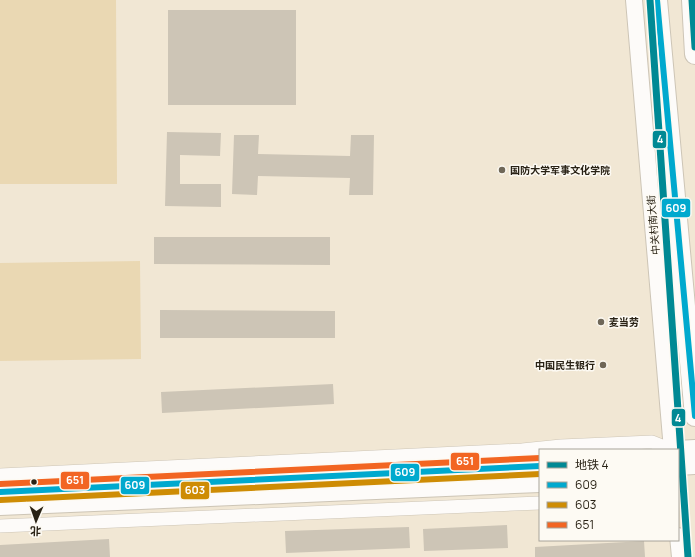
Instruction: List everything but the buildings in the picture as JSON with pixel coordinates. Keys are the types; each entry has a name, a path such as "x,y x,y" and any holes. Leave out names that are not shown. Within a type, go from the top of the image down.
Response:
{"main road":[{"path":"657,0 695,416"},
{"path":"692,0 695,54"},
{"path":"679,450 695,449"},
{"path":"679,466 695,465"},
{"path":"0,492 539,466"},
{"path":"0,506 539,483"}],"street":[{"name":"中关村南大街","path":"634,0 672,449"},
{"path":"0,475 522,450 561,446 652,442 670,449"},
{"path":"0,526 539,503"},
{"path":"678,541 680,557"}],"shaded area":[{"path":"0,0 116,0 117,184 0,184"},
{"path":"140,261 141,359 0,361 0,263"}],"metro line":[{"name":"4","path":"650,0 688,557"},
{"name":"4","path":"692,0 695,47"}],"transit line":[{"name":"609","path":"657,0 695,416"},
{"name":"651","path":"0,484 539,458"},
{"name":"609","path":"0,492 539,466"},
{"name":"603","path":"0,500 539,474"}],"place":[{"name":"国防大学军事文化学院","path":"502,170"},
{"name":"麦当劳","path":"601,322"},
{"name":"中国民生银行","path":"603,365"}]}
